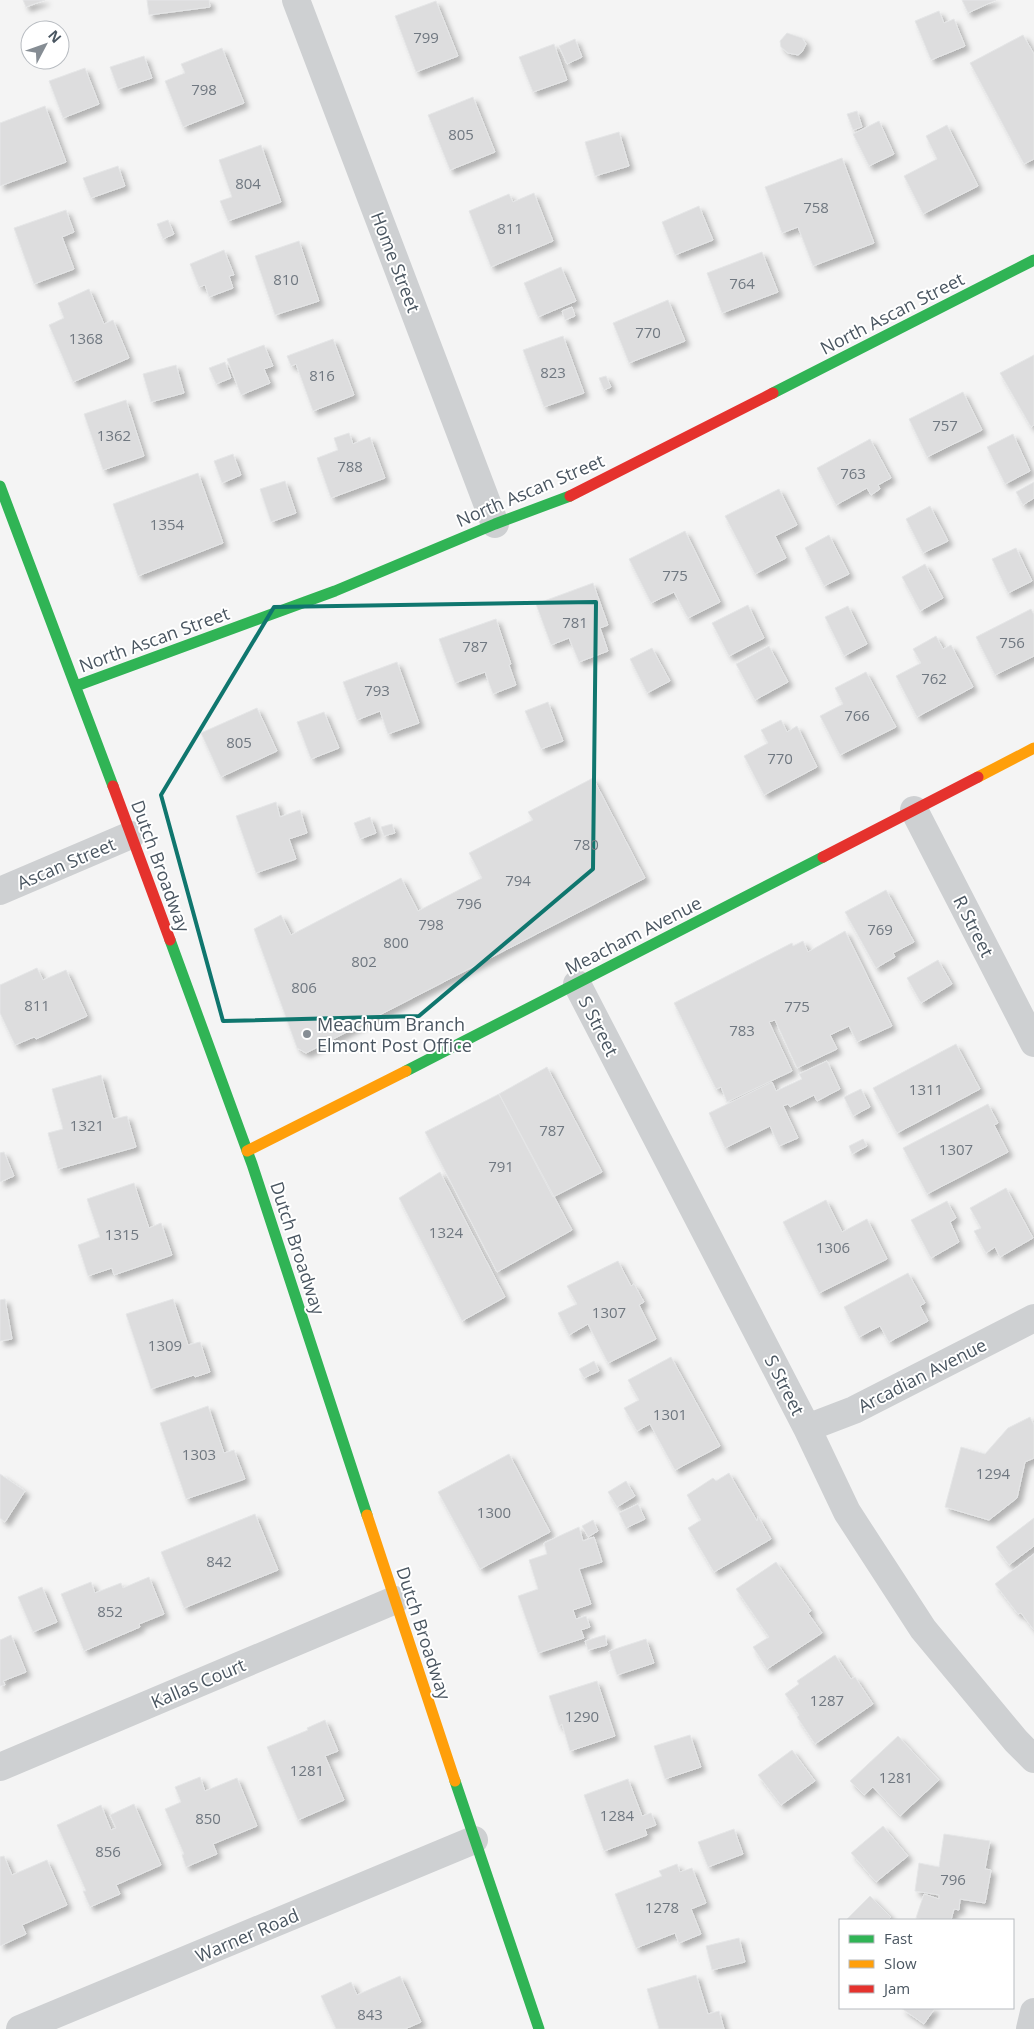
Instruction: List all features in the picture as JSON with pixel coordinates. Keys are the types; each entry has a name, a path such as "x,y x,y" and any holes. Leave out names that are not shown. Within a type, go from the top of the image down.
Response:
{"main road":[{"name":"North Ascan Street","path":"76,686 335,591 495,524 573,495 1034,260"},
{"name":"Dutch Broadway","path":"0,486 76,686 247,1151 474,1840 539,2029"},
{"name":"Meacham Avenue","path":"247,1151 577,984 1034,748"}],"street":[{"name":"Home Street","path":"296,0 495,524"},
{"name":"R Street","path":"914,810 1034,1043"},
{"name":"Ascan Street","path":"0,890 131,835"},
{"name":"S Street","path":"577,984 807,1428 847,1512 924,1629 1016,1742 1034,1759"},
{"name":"Arcadian Avenue","path":"807,1428 854,1410 1034,1318"},
{"name":"Kallas Court","path":"0,1766 395,1600"},
{"name":"Warner Road","path":"20,2029 474,1840"},
{"path":"1030,2029 1034,2012"}],"highlighted area":[{"path":"596,602 593,869 419,1016 223,1021 161,795 274,607"}],"building":[{"path":"23,0 45,0 26,7"},
{"path":"147,0 209,0 210,7 149,15"},
{"path":"962,0 996,0 968,13"},
{"path":"436,1 458,56 416,72 395,16"},
{"path":"939,11 944,23 954,19 965,46 931,60 915,21"},
{"path":"787,33 802,38 806,44 798,55 788,53 781,47 780,41"},
{"path":"1023,35 1034,54 1034,159 1024,164 970,63"},
{"path":"575,39 582,57 567,64 559,46"},
{"path":"554,44 567,80 533,92 519,57"},
{"path":"222,48 244,103 183,127 165,81 185,73 181,64"},
{"path":"144,56 152,78 118,89 110,67"},
{"path":"85,68 99,104 63,118 49,81"},
{"path":"473,97 495,152 450,170 428,115"},
{"path":"45,106 66,162 0,186 0,123"},
{"path":"857,111 862,127 853,130 847,114"},
{"path":"879,121 894,154 869,166 853,134"},
{"path":"947,125 978,186 923,214 904,176 937,159 926,136"},
{"path":"619,132 629,166 595,176 585,142"},
{"path":"261,145 281,202 228,221 220,201 232,197 219,160"},
{"path":"842,158 874,243 813,266 798,227 782,233 765,187"},
{"path":"118,166 125,186 91,198 83,178"},
{"path":"534,193 553,241 491,267 469,211 509,194 513,202"},
{"path":"699,206 713,240 675,255 662,222"},
{"path":"66,210 74,232 62,237 74,269 34,284 14,228"},
{"path":"168,220 174,234 163,239 157,224"},
{"path":"299,241 319,301 275,315 255,256"},
{"path":"224,250 234,275 229,276 233,288 209,297 205,285 199,287 190,264"},
{"path":"762,252 778,292 722,313 707,273"},
{"path":"561,267 576,301 538,317 524,283"},
{"path":"89,289 104,324 113,320 129,358 73,382 49,325 64,318 58,303"},
{"path":"668,300 685,341 629,363 613,323"},
{"path":"572,307 575,316 565,320 562,311"},
{"path":"563,336 584,393 544,407 523,350"},
{"path":"333,339 354,395 313,411 296,364 291,366 287,356"},
{"path":"264,345 273,366 264,369 270,383 241,395 227,359"},
{"path":"1034,355 1034,425 1031,427 1000,373"},
{"path":"225,362 231,378 216,384 209,368"},
{"path":"176,365 184,393 151,402 143,374"},
{"path":"606,376 611,387 604,390 599,378"},
{"path":"963,392 982,430 927,457 909,419"},
{"path":"126,400 144,456 103,470 84,414"},
{"path":"349,433 353,444 370,437 385,478 331,498 317,458 338,450 334,438"},
{"path":"1013,434 1030,471 1005,484 987,447"},
{"path":"870,439 891,478 878,485 880,489 871,495 867,488 836,505 817,468"},
{"path":"233,454 241,475 222,483 214,461"},
{"path":"198,473 223,543 138,576 113,504"},
{"path":"285,481 296,513 271,522 260,489"},
{"path":"1034,482 1034,498 1023,505 1016,492"},
{"path":"779,489 797,525 775,536 786,558 755,574 725,516"},
{"path":"930,506 948,541 923,553 906,519"},
{"path":"685,531 720,602 688,618 674,592 651,603 629,559"},
{"path":"829,535 849,574 824,586 805,548"},
{"path":"1016,548 1032,581 1008,593 992,559"},
{"path":"925,564 943,598 920,611 902,577"},
{"path":"593,583 608,625 600,628 608,651 579,662 569,638 551,645 536,604"},
{"path":"748,605 764,638 729,656 712,623"},
{"path":"848,606 867,644 844,656 825,617"},
{"path":"1031,609 1034,615 1034,656 995,675 976,637"},
{"path":"496,619 516,685 493,694 485,672 455,683 439,639"},
{"path":"936,636 943,649 951,645 973,687 917,717 896,676 921,663 913,649"},
{"path":"769,646 788,682 755,700 736,664"},
{"path":"652,648 670,681 647,693 630,659"},
{"path":"397,662 419,723 388,734 380,711 357,720 343,682"},
{"path":"866,672 896,727 840,755 820,716 843,704 835,688"},
{"path":"548,702 563,741 541,749 525,711"},
{"path":"257,708 277,751 221,777 201,733"},
{"path":"324,712 339,748 311,759 297,722"},
{"path":"781,720 787,732 797,726 817,767 764,795 744,756 768,743 761,730"},
{"path":"593,778 645,878 306,1053 297,1048 254,929 281,915 291,935 401,878 418,911 482,878 469,853 533,820 528,812"},
{"path":"276,802 280,817 300,810 307,833 289,839 296,859 256,873 236,816"},
{"path":"370,817 376,833 360,839 354,823"},
{"path":"392,824 395,833 384,836 381,827"},
{"path":"886,890 914,942 893,953 895,957 876,968 845,912"},
{"path":"845,931 892,1026 857,1042 849,1026 830,1035 837,1049 797,1068 775,1020 769,1022 792,1071 727,1102 721,1087 716,1089 674,1003 792,943 793,946 803,941 808,952"},
{"path":"938,960 952,984 921,1003 907,978"},
{"path":"37,968 43,980 66,970 87,1016 36,1039 34,1037 15,1045 0,1013 0,985"},
{"path":"956,1044 980,1089 897,1133 873,1088"},
{"path":"827,1061 840,1089 817,1101 814,1095 790,1107 788,1104 783,1106 798,1138 779,1146 770,1126 725,1148 709,1113 772,1082 776,1091 802,1079 799,1074"},
{"path":"547,1067 602,1172 553,1197 499,1094"},
{"path":"101,1075 113,1119 127,1116 136,1147 58,1169 48,1133 63,1129 52,1089"},
{"path":"861,1089 870,1107 853,1116 844,1097"},
{"path":"499,1094 572,1230 497,1272 425,1132"},
{"path":"988,1104 998,1123 994,1125 1008,1152 927,1194 903,1148"},
{"path":"863,1139 867,1146 852,1154 849,1146"},
{"path":"4,1152 14,1176 0,1182 0,1153"},
{"path":"440,1172 505,1297 462,1321 399,1198"},
{"path":"134,1183 149,1228 161,1223 172,1255 114,1275 112,1268 88,1276 78,1245 100,1237 87,1199"},
{"path":"1006,1188 1033,1238 1000,1257 995,1247 986,1253 974,1231 981,1228 970,1208"},
{"path":"826,1200 842,1232 867,1219 887,1259 819,1293 783,1222"},
{"path":"947,1201 956,1218 950,1222 959,1242 931,1258 911,1220"},
{"path":"618,1261 631,1286 634,1284 644,1302 639,1305 656,1339 608,1363 588,1324 569,1335 558,1313 577,1304 567,1286"},
{"path":"908,1273 925,1303 920,1306 928,1321 889,1342 880,1326 859,1337 844,1307"},
{"path":"5,1299 12,1339 0,1341 0,1300"},
{"path":"173,1299 188,1345 200,1342 210,1372 195,1377 194,1375 151,1389 126,1314"},
{"path":"671,1357 720,1446 675,1470 650,1424 637,1431 624,1408 639,1400 628,1380"},
{"path":"594,1361 599,1371 584,1378 579,1369"},
{"path":"208,1406 224,1453 234,1450 245,1479 186,1499 160,1423"},
{"path":"1030,1417 1034,1425 1034,1458 1025,1462 1017,1498 989,1520 945,1507 961,1447 985,1454 1008,1428"},
{"path":"509,1454 550,1532 480,1569 438,1492"},
{"path":"729,1473 757,1521 758,1516 771,1539 714,1572 688,1528 701,1520 687,1495 713,1478 716,1481"},
{"path":"0,1474 25,1491 5,1522 0,1518"},
{"path":"626,1481 635,1496 617,1507 608,1492"},
{"path":"638,1504 645,1519 626,1528 619,1513"},
{"path":"255,1514 278,1570 184,1608 161,1552"},
{"path":"1034,1518 1034,1546 1009,1565 996,1547"},
{"path":"593,1520 598,1531 588,1537 582,1526"},
{"path":"579,1527 583,1541 594,1537 602,1562 579,1569 591,1604 573,1610 576,1619 586,1616 590,1627 581,1630 584,1638 538,1653 518,1596 538,1589 529,1560 547,1554 544,1543"},
{"path":"1034,1554 1034,1630 1021,1613 1018,1614 995,1584"},
{"path":"776,1562 811,1611 808,1613 822,1633 767,1669 753,1647 769,1637 736,1589"},
{"path":"149,1577 164,1614 139,1624 140,1627 84,1651 61,1594 91,1582 95,1593 121,1583 123,1588"},
{"path":"42,1587 57,1622 33,1632 18,1597"},
{"path":"11,1635 26,1672 3,1681 5,1685 0,1686 0,1640"},
{"path":"605,1635 607,1645 588,1650 585,1641"},
{"path":"646,1639 654,1663 617,1675 609,1651"},
{"path":"835,1655 851,1679 855,1677 873,1704 815,1744 797,1717 799,1715 785,1694 799,1684 797,1681"},
{"path":"597,1681 615,1736 570,1751 562,1724 559,1726 549,1696"},
{"path":"325,1720 338,1751 325,1756 344,1800 298,1820 267,1747 308,1730 307,1728"},
{"path":"690,1735 701,1767 665,1779 654,1746"},
{"path":"898,1736 939,1780 900,1816 873,1787 864,1795 850,1781"},
{"path":"792,1750 815,1781 781,1805 758,1775"},
{"path":"200,1777 205,1791 237,1778 257,1826 213,1844 217,1854 186,1867 182,1855 184,1854 165,1809 181,1802 175,1787"},
{"path":"628,1779 642,1816 651,1813 656,1825 645,1829 647,1835 604,1851 584,1795"},
{"path":"134,1804 161,1865 116,1885 120,1894 90,1907 83,1891 86,1891 57,1825 101,1805 111,1830 116,1828 110,1815"},
{"path":"883,1826 908,1856 876,1882 851,1853"},
{"path":"734,1829 743,1854 708,1867 698,1842"},
{"path":"944,1834 990,1841 985,1869 991,1870 985,1903 960,1899 959,1910 954,1909 951,1919 916,1918 924,1894 939,1899 939,1895 915,1891 919,1863 939,1867"},
{"path":"4,1856 12,1875 47,1860 67,1905 22,1925 26,1934 0,1946 0,1857"},
{"path":"677,1864 680,1872 692,1868 706,1903 691,1909 701,1934 679,1943 675,1933 636,1948 615,1894 662,1876 659,1871"},
{"path":"870,1896 891,1917 889,1919 847,1919"},
{"path":"739,1938 745,1962 712,1970 706,1946"},
{"path":"696,1975 708,2014 719,2011 724,2029 659,2029 647,1989"},
{"path":"400,1976 421,2022 405,2029 336,2029 321,1996 351,1982 357,1995"},
{"path":"902,2009 934,2009 924,2024"}],"traffic: fast":[{"path":"773,393 1034,260"},
{"path":"0,486 113,786"},
{"path":"76,686 335,591 495,524 570,496"},
{"path":"406,1071 823,857"},
{"path":"170,940 252,1164 367,1515"},
{"path":"455,1781 539,2029"}],"traffic: slow":[{"path":"978,777 1034,748"},
{"path":"247,1151 406,1071"},
{"path":"367,1515 455,1781"}],"traffic: jam":[{"path":"570,496 773,393"},
{"path":"823,857 978,777"},
{"path":"113,786 170,940"}],"place":[{"name":"Meachum Branch Elmont Post Office","path":"307,1034"}]}
